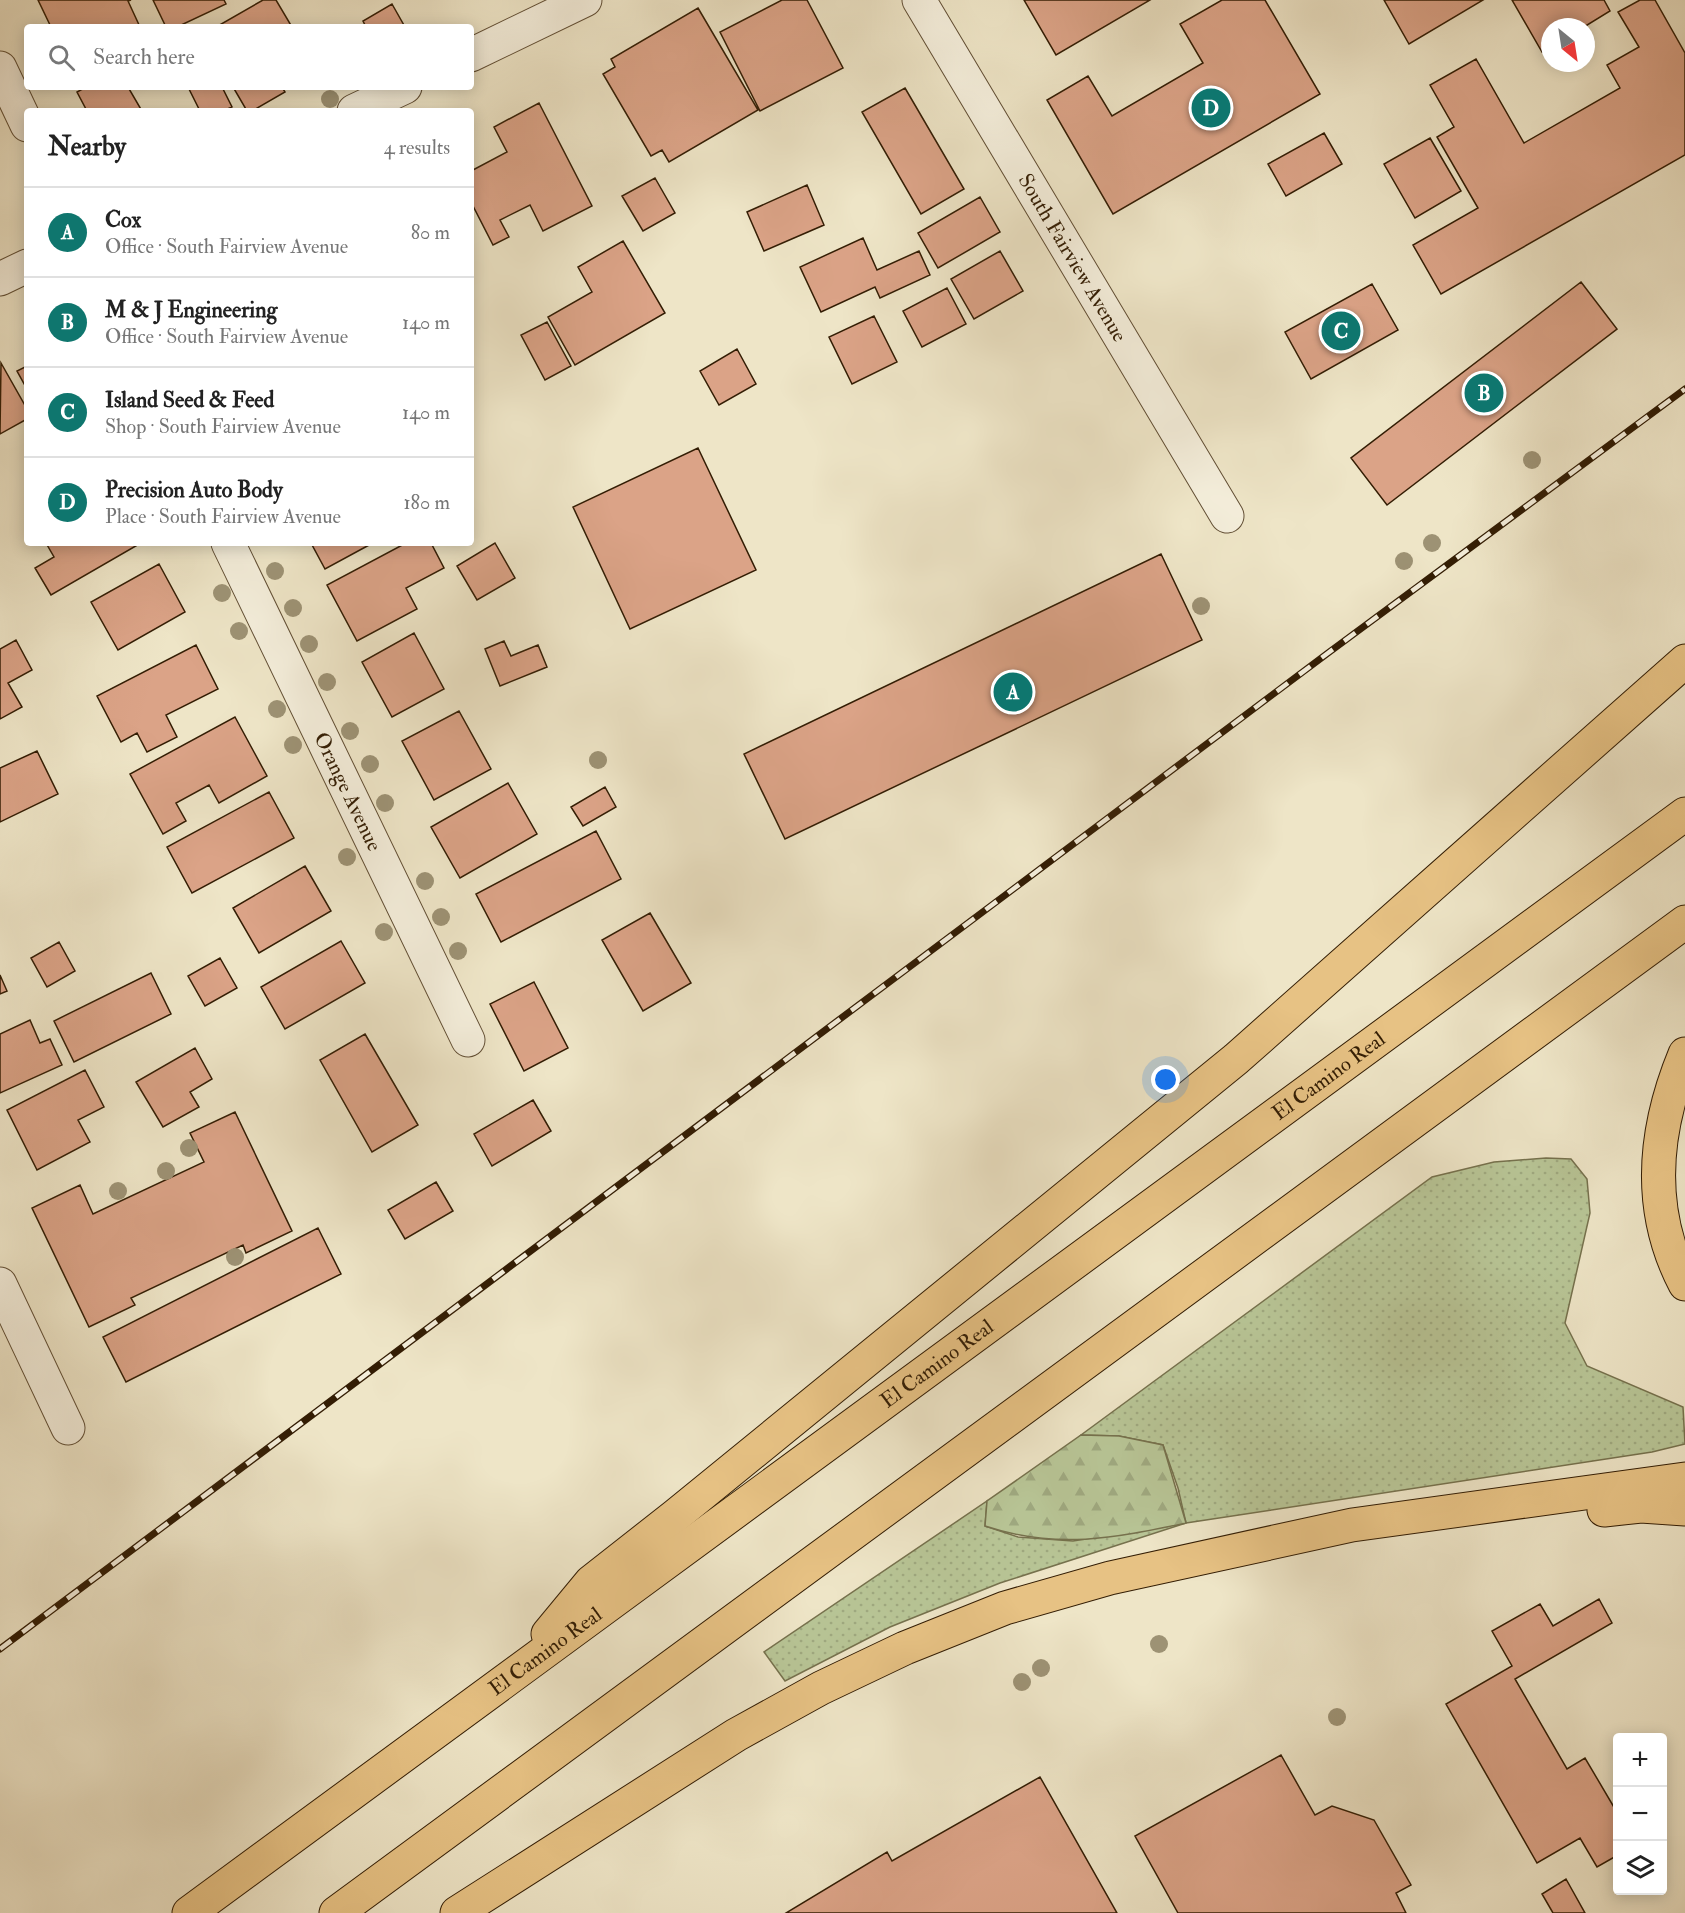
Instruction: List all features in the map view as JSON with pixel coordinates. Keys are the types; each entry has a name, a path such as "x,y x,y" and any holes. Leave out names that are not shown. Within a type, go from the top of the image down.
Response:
{"highway":[{"path":"519,1670 591,1582 684,1509 1236,1059 1685,661"},
{"name":"El Camino Real","path":"189,1913 1685,814"},
{"path":"336,1913 1685,922"},
{"path":"1685,1053 1664,1113 1659,1165 1660,1209 1672,1255 1685,1284"},
{"path":"1664,1113 1671,1164 1685,1220"},
{"path":"457,1913 736,1735 821,1688 905,1648 1005,1608 1110,1578 1352,1525 1685,1479"},
{"path":"1209,1557 1353,1545 1641,1506 1685,1509"}],"street":[{"path":"474,55 585,0"},
{"name":"South Fairview Avenue","path":"919,0 1227,516"},
{"path":"0,68 24,119"},
{"path":"360,108 399,90"},
{"path":"0,279 24,267"},
{"name":"Orange Avenue","path":"229,546 468,1040"},
{"path":"0,1284 68,1428"}],"green space":[{"path":"1546,1158 1571,1159 1587,1179 1590,1213 1565,1323 1587,1366 1683,1407 1685,1444 1652,1452 1186,1523 1178,1488 1163,1445 1119,1436 1081,1435 1432,1177 1494,1162"},
{"path":"1081,1435 1119,1436 1163,1445 1186,1523 1110,1537 1061,1540 1037,1538 985,1526 987,1501"},
{"path":"987,1501 985,1526 1018,1537 1073,1541 1186,1523 1000,1583 890,1627 785,1681 764,1652"}],"building":[{"path":"38,0 131,0 128,1 139,24 50,24"},
{"path":"153,0 224,0 226,4 183,24 165,24"},
{"path":"263,0 276,0 290,24 221,24"},
{"path":"782,0 807,0 843,68 760,111 720,32"},
{"path":"1024,0 1150,0 1056,55"},
{"path":"1222,0 1265,0 1320,94 1113,214 1047,100 1088,76 1112,116 1203,63 1180,24"},
{"path":"1384,0 1483,0 1409,44"},
{"path":"1512,0 1604,0 1610,11 1595,20 1595,18 1541,18 1541,50"},
{"path":"1640,0 1655,0 1685,53 1685,155 1441,294 1413,245 1478,208 1437,137 1454,127 1430,85 1476,59 1524,143 1620,88 1607,65 1639,47 1618,12"},
{"path":"392,4 403,24 364,24 363,21"},
{"path":"698,8 758,110 669,162 662,150 651,156 603,74 615,67 611,59"},
{"path":"905,88 964,189 921,214 862,112"},
{"path":"81,90 130,90 140,108 85,108 77,92"},
{"path":"190,90 224,90 232,107 230,108 198,108"},
{"path":"235,90 284,90 285,92 257,108 245,108"},
{"path":"539,103 592,206 543,231 530,205 500,220 509,237 493,245 474,208 474,169 507,152 494,127"},
{"path":"1324,133 1342,164 1286,196 1268,164"},
{"path":"1430,138 1461,191 1415,218 1384,164"},
{"path":"655,178 675,213 643,231 622,196"},
{"path":"807,185 824,225 764,251 747,212"},
{"path":"980,197 1000,232 938,268 918,233"},
{"path":"863,238 877,270 919,251 930,275 880,298 875,287 821,312 800,267"},
{"path":"623,241 665,313 575,365 548,317 592,292 578,267"},
{"path":"1000,251 1023,291 974,319 951,279"},
{"path":"1581,282 1617,329 1387,505 1351,458"},
{"path":"1372,284 1398,330 1311,379 1285,332"},
{"path":"947,288 966,324 922,347 903,311"},
{"path":"874,316 897,362 852,384 829,337"},
{"path":"547,322 571,366 545,380 521,335"},
{"path":"737,349 756,384 719,405 700,371"},
{"path":"1,363 24,404 24,421 0,434"},
{"path":"24,368 24,384 17,371"},
{"path":"698,448 756,570 630,629 573,507"},
{"path":"495,543 515,578 477,600 457,566"},
{"path":"48,546 136,546 51,595 35,568 54,557"},
{"path":"313,546 367,546 325,569"},
{"path":"400,546 433,546 444,568 406,588 417,609 357,641 327,585"},
{"path":"1161,554 1202,640 785,839 744,754"},
{"path":"159,564 185,612 118,650 91,602"},
{"path":"414,633 444,689 392,717 362,662"},
{"path":"16,640 32,670 8,683 22,707 0,719 0,649"},
{"path":"504,641 511,656 538,645 547,667 500,686 485,649"},
{"path":"196,645 218,689 166,715 177,737 147,752 137,733 121,742 97,696"},
{"path":"459,711 491,769 434,800 402,741"},
{"path":"235,717 267,776 219,803 209,785 176,803 186,821 163,834 130,774"},
{"path":"37,751 58,794 0,822 0,768"},
{"path":"508,783 537,834 460,878 431,827"},
{"path":"605,787 616,807 583,826 571,807"},
{"path":"269,792 294,838 192,893 167,847"},
{"path":"596,831 621,879 501,942 476,894"},
{"path":"305,866 331,911 259,953 233,908"},
{"path":"650,913 691,983 643,1011 602,940"},
{"path":"341,941 365,983 285,1029 261,987"},
{"path":"59,942 75,971 47,987 31,958"},
{"path":"220,958 237,988 205,1006 188,976"},
{"path":"151,973 171,1014 74,1062 54,1021"},
{"path":"0,975 7,991 0,994"},
{"path":"534,982 568,1048 524,1071 490,1004"},
{"path":"30,1020 40,1043 50,1039 62,1065 0,1093 0,1034"},
{"path":"365,1034 418,1125 372,1152 320,1060"},
{"path":"195,1048 212,1079 190,1092 199,1107 163,1127 136,1082"},
{"path":"85,1070 104,1107 78,1120 90,1142 37,1170 7,1110"},
{"path":"533,1100 551,1131 492,1166 474,1134"},
{"path":"235,1112 292,1231 246,1253 243,1245 131,1298 135,1305 89,1327 32,1208 80,1185 93,1214 204,1162 190,1133"},
{"path":"436,1182 453,1211 405,1239 388,1210"},
{"path":"318,1228 341,1274 126,1382 103,1337"},
{"path":"1599,1599 1612,1623 1515,1679 1567,1769 1585,1758 1613,1806 1613,1858 1597,1867 1580,1838 1537,1863 1446,1704 1512,1666 1492,1631 1540,1604 1553,1626"},
{"path":"1281,1755 1315,1815 1332,1806 1374,1820 1411,1885 1396,1893 1406,1913 1178,1913 1135,1836"},
{"path":"1040,1777 1117,1913 786,1913 887,1852 892,1861"},
{"path":"1566,1879 1585,1913 1553,1913 1542,1894"}],"railway":[{"path":"0,1649 1328,653 1685,389"}],"place":[{"name":"Precision Auto Body","path":"1211,108"},
{"name":"Island Seed & Feed","path":"1341,331"},
{"name":"M & J Engineering","path":"1484,393"},
{"name":"Cox","path":"1013,692"}]}
